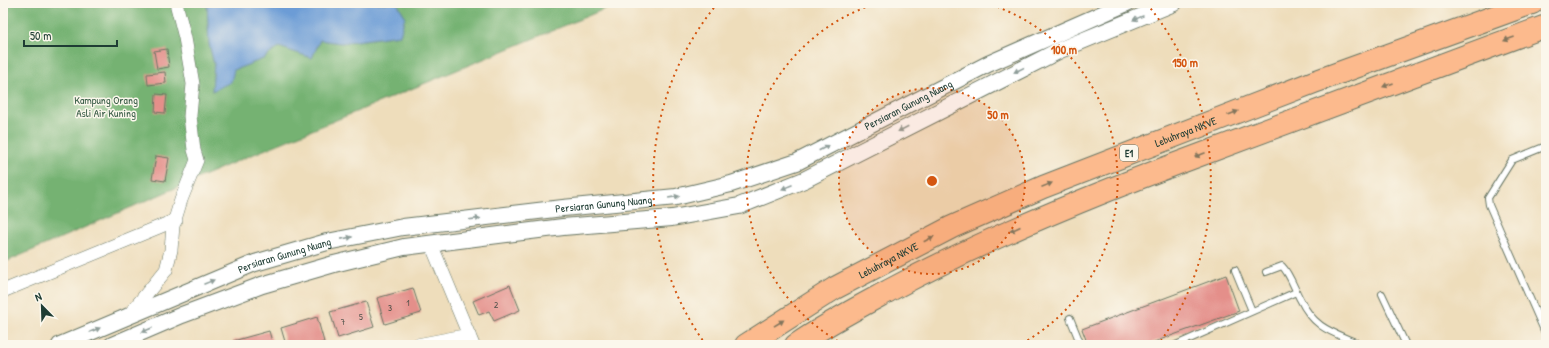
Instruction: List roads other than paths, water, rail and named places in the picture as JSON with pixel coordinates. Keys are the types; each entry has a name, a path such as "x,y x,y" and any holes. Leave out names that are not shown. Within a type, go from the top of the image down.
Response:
{"highway":[{"name":"Lebuhraya NKVE","path":"746,345 835,288 952,227 1043,187 1306,85 1532,3"},
{"name":"E1","path":"796,345 852,310 910,279 964,252 1053,212 1182,161 1546,26"}],"street":[{"path":"129,316 166,270 172,250 173,226 181,200 198,160 194,150 190,116 193,84 186,38 176,3"},
{"name":"Persiaran Gunung Nuang","path":"60,345 255,263 327,242 403,227 676,197 731,184 797,162 988,64 1127,3"},
{"name":"Persiaran Gunung Nuang","path":"112,345 182,315 262,284 348,260 404,247 563,227 672,218 739,206 804,180 1060,50 1174,3"},
{"path":"3,291 176,220"},
{"path":"417,345 471,340 431,244"}],"lane":[{"path":"1546,146 1512,160 1488,198 1489,205 1546,335"},
{"path":"1266,272 1282,266 1309,315 1316,323 1327,330 1362,345"},
{"path":"1235,270 1252,311"},
{"path":"1176,345 1296,292"},
{"path":"1382,294 1406,345"},
{"path":"1070,318 1081,345"}],"water":[{"path":"207,3 397,3 405,16 400,35 341,43 320,40 312,58 279,47 263,59 234,70 231,82 212,91 214,64 209,44"}],"park label":[{"name":"Kampung Orang Asli Air Kuning","path":"106,106"}]}
